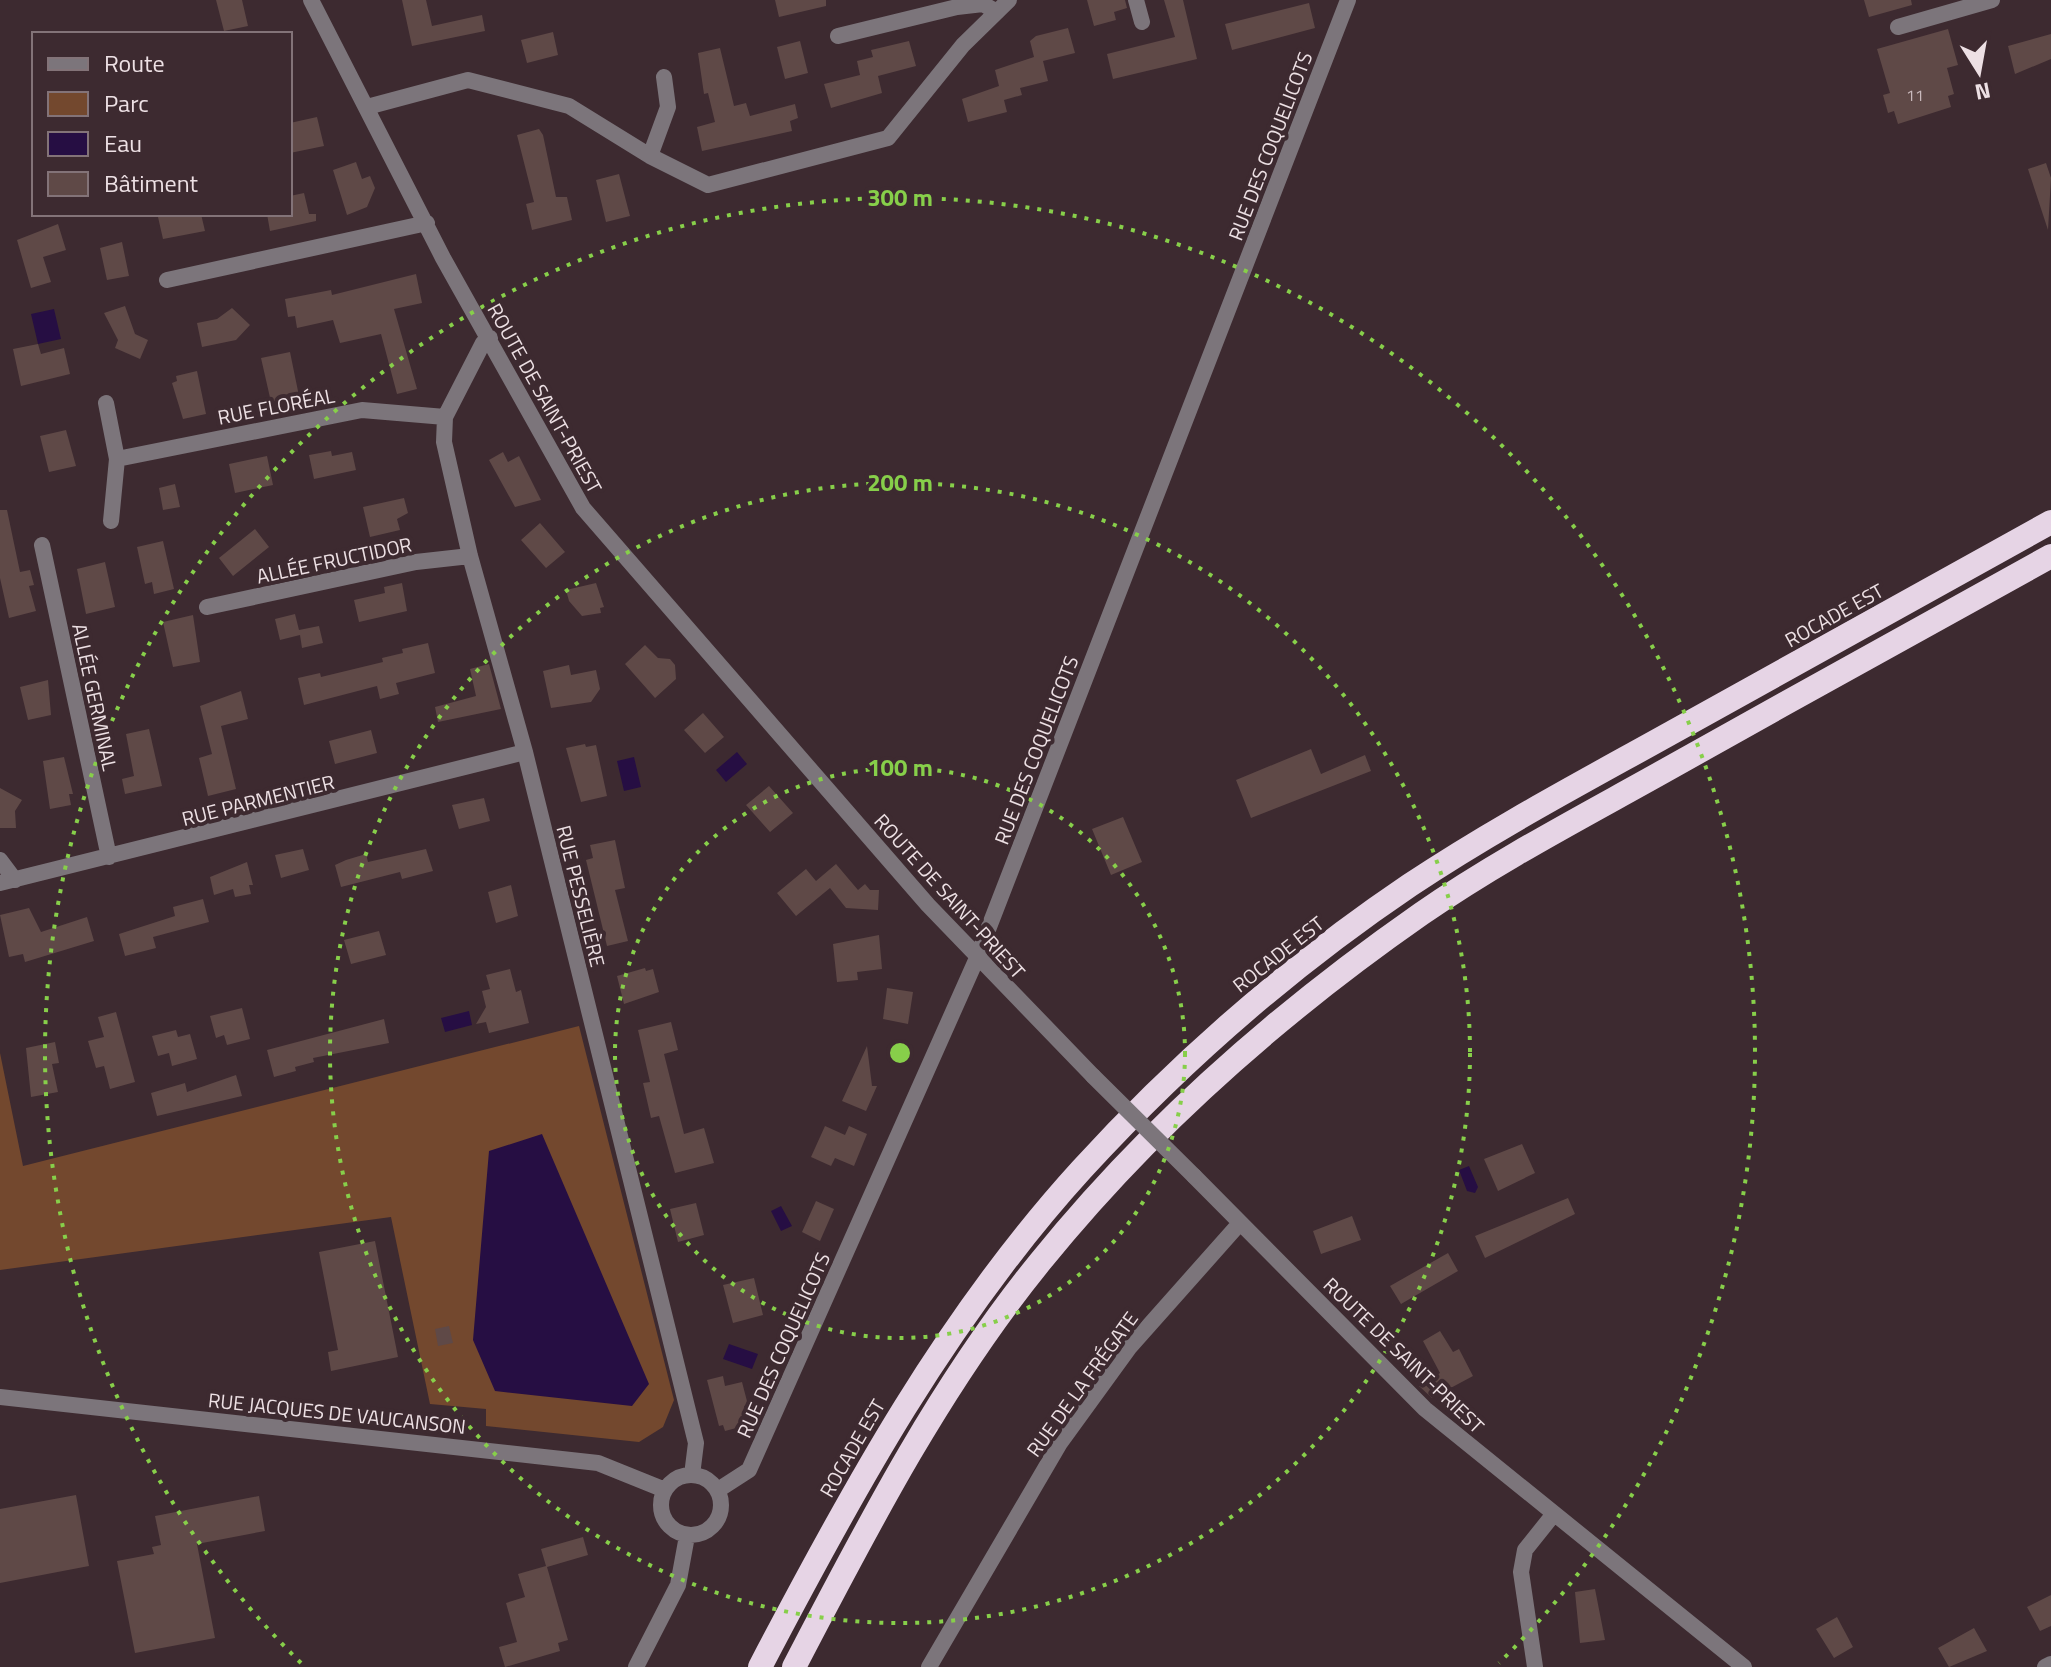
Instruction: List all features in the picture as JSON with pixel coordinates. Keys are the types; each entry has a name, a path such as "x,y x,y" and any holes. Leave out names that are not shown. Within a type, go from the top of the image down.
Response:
{"highway":[{"name":"ROCADE EST","path":"760,1667 875,1454 954,1330 1081,1171 1172,1076 1237,1017 1383,904 1499,829 2051,522"},
{"path":"794,1667 917,1440 1004,1311 1102,1190 1254,1041 1425,911 1516,854 2051,556"}],"street":[{"name":"ROUTE DE SAINT-PRIEST","path":"312,0 427,223 583,508 977,958 1425,1409 1744,1667"},
{"path":"1136,0 1142,22"},
{"name":"RUE DES COQUELICOTS","path":"718,1490 749,1470 977,958 1348,0"},
{"path":"1898,27 1992,0"},
{"path":"838,36 957,7 983,4 1003,6"},
{"path":"367,107 468,80 569,106 650,156 708,185 888,138 963,45 1003,6"},
{"path":"650,156 668,107 664,77"},
{"path":"167,280 427,223"},
{"path":"445,417 483,343 490,338"},
{"path":"106,403 117,459 111,521"},
{"name":"RUE FLORÉAL","path":"117,459 362,410 445,417"},
{"name":"RUE PESSELIÈRE","path":"445,417 444,442 470,556 525,752 696,1443 692,1475"},
{"name":"ALLÉE GERMINAL","path":"42,545 109,857"},
{"name":"ALLÉE FRUCTIDOR","path":"207,607 416,562 470,556"},
{"name":"RUE PARMENTIER","path":"7,881 525,752"},
{"path":"0,860 7,881"},
{"name":"RUE DE LA FRÉGATE","path":"929,1667 1060,1443 1129,1348 1240,1223"},
{"name":"RUE JACQUES DE VAUCANSON","path":"0,1397 598,1463 665,1490"},
{"path":"692,1475 712,1482 718,1490 722,1509 719,1519 706,1533 687,1536 677,1533 664,1519 661,1509 665,1490 676,1479 692,1475"},
{"path":"1535,1667 1521,1572 1525,1550 1553,1515"},
{"path":"636,1667 678,1585 687,1536"},
{"path":"2045,1667 2051,1664"}],"green space":[{"path":"579,1026 674,1400 663,1427 639,1442 486,1426 486,1409 430,1404 391,1217 0,1270 0,1053 23,1166"}],"water":[{"path":"54,309 61,339 38,344 31,314"},
{"path":"737,752 747,764 726,782 716,770"},
{"path":"634,757 641,787 624,791 617,761"},
{"path":"469,1011 472,1025 445,1032 441,1018"},
{"path":"542,1134 649,1384 632,1406 495,1391 473,1340 489,1151"},
{"path":"1469,1166 1478,1187 1475,1193 1467,1191 1459,1170"},
{"path":"781,1206 792,1226 781,1231 771,1211"},
{"path":"729,1344 758,1354 752,1369 723,1359"}],"building":[{"path":"216,0 242,0 248,26 224,31"},
{"path":"402,0 426,0 432,26 482,15 485,31 412,46"},
{"path":"775,0 826,0 826,6 779,17"},
{"path":"1087,0 1125,0 1127,8 1114,12 1116,20 1094,26"},
{"path":"1164,0 1183,0 1197,59 1113,79 1107,54 1175,37"},
{"path":"1864,0 1911,0 1912,5 1869,17"},
{"path":"1309,3 1315,28 1232,50 1225,24"},
{"path":"1068,28 1075,53 1043,61 1048,81 1020,88 1022,95 1004,100 1007,112 968,122 962,99 999,86 995,70 1034,57 1030,41 1036,36"},
{"path":"1948,29 1958,65 1947,68 1954,94 1948,96 1951,107 1898,124 1894,111 1888,113 1883,95 1890,93 1877,49"},
{"path":"553,32 558,55 527,63 521,40"},
{"path":"2051,34 2051,59 2015,74 2008,46"},
{"path":"800,41 808,73 785,79 777,47"},
{"path":"909,41 916,66 878,76 882,93 831,108 824,84 860,75 857,61 873,57 871,50"},
{"path":"720,48 734,106 746,103 750,116 795,104 798,118 790,121 792,131 702,151 697,127 715,122 708,93 704,94 698,53"},
{"path":"317,117 324,146 292,153 292,123"},
{"path":"539,129 543,135 556,197 567,197 572,220 532,230 526,204 534,202 517,135"},
{"path":"356,162 362,179 370,176 375,188 367,207 347,215 333,170"},
{"path":"2046,163 2051,178 2048,230 2028,169"},
{"path":"619,174 630,216 606,222 596,180"},
{"path":"304,193 309,214 316,214 316,221 270,231 267,216 292,216 292,196"},
{"path":"201,216 205,231 163,239 158,217"},
{"path":"58,224 66,250 43,257 51,282 31,288 17,240"},
{"path":"122,242 129,276 107,280 100,248"},
{"path":"416,274 422,303 394,309 417,389 397,394 381,334 340,343 333,320 297,328 295,316 288,317 285,299 331,290 332,295"},
{"path":"125,306 135,334 148,340 140,359 115,348 118,340 104,313"},
{"path":"232,308 250,325 236,340 202,347 197,323 217,319"},
{"path":"38,344 41,354 64,348 70,374 21,386 13,349"},
{"path":"290,352 299,396 271,402 261,358"},
{"path":"197,371 206,414 183,419 172,383 177,381 176,376"},
{"path":"66,430 76,466 49,472 40,436"},
{"path":"331,451 332,456 352,452 356,470 314,479 309,455"},
{"path":"503,452 508,462 519,456 541,500 515,507 489,460"},
{"path":"267,456 273,485 235,493 229,464"},
{"path":"175,484 180,507 163,510 159,488"},
{"path":"404,498 408,513 397,519 400,530 370,537 363,507"},
{"path":"0,510 7,510 20,572 30,570 34,585 29,586 36,611 9,618 0,578"},
{"path":"540,523 565,552 546,568 521,540"},
{"path":"255,529 269,547 233,576 219,558"},
{"path":"163,541 174,589 154,594 152,582 145,584 137,547"},
{"path":"105,562 115,607 86,614 77,569"},
{"path":"402,583 407,611 359,622 354,600 385,593 384,587"},
{"path":"596,583 604,607 600,608 601,613 582,616 569,601 566,590"},
{"path":"295,614 299,630 319,626 323,643 302,648 300,635 280,640 275,619"},
{"path":"193,615 200,662 173,667 163,622"},
{"path":"428,643 435,673 396,683 399,694 380,699 377,686 304,705 298,678 320,673 321,677 383,662 382,658 403,653 402,649"},
{"path":"645,645 658,658 670,659 675,665 676,679 655,698 625,664"},
{"path":"489,664 501,709 438,722 435,707 476,696 470,669"},
{"path":"569,665 571,675 596,670 600,689 591,702 551,708 543,671"},
{"path":"48,680 51,715 28,720 20,687"},
{"path":"241,691 248,719 221,726 236,789 208,796 199,758 212,754 200,706"},
{"path":"703,713 724,737 705,753 684,730"},
{"path":"149,729 162,786 125,794 122,779 134,776 126,734"},
{"path":"371,730 377,753 335,764 329,741"},
{"path":"585,744 586,747 596,745 607,796 581,802 566,748"},
{"path":"1311,749 1321,774 1365,755 1371,771 1251,818 1236,780"},
{"path":"64,757 73,794 69,794 71,805 50,809 43,761"},
{"path":"769,786 793,813 770,832 746,805"},
{"path":"0,788 22,800 15,811 16,828 0,828"},
{"path":"484,798 490,821 459,829 452,805"},
{"path":"1123,817 1142,862 1111,875 1092,829"},
{"path":"615,840 625,888 615,890 628,941 607,946 586,860 593,858 590,845"},
{"path":"303,849 309,870 281,878 275,855"},
{"path":"426,849 433,871 402,879 400,872 341,887 335,865 346,860 366,854 368,862"},
{"path":"247,862 253,885 249,885 251,894 235,897 233,889 214,895 210,877"},
{"path":"836,864 858,890 865,884 870,890 879,890 878,910 846,908 830,888 796,916 777,893 806,869 816,881"},
{"path":"511,885 518,916 496,923 488,892"},
{"path":"203,899 209,922 153,937 156,948 125,956 119,934 175,916 173,907"},
{"path":"29,908 41,932 87,917 94,941 25,962 23,954 9,957 0,915"},
{"path":"379,931 386,955 351,964 344,940"},
{"path":"879,935 882,969 857,972 858,980 837,982 833,944"},
{"path":"645,968 646,971 653,969 659,992 624,1004 617,976"},
{"path":"510,969 516,992 521,990 529,1023 489,1033 486,1022 476,1024 486,1007 482,991 490,989 486,975"},
{"path":"887,988 913,992 908,1024 883,1019"},
{"path":"242,1008 250,1039 227,1045 224,1035 216,1038 210,1016"},
{"path":"116,1012 135,1082 110,1089 104,1066 96,1068 88,1041 104,1037 98,1017"},
{"path":"384,1019 389,1043 313,1058 314,1062 295,1067 296,1071 274,1077 267,1050"},
{"path":"671,1022 678,1050 664,1054 684,1134 704,1128 714,1163 675,1173 659,1116 651,1118 643,1083 650,1082 638,1030"},
{"path":"176,1030 178,1037 190,1034 197,1059 172,1066 169,1053 158,1056 152,1036"},
{"path":"55,1042 59,1063 52,1064 58,1092 31,1097 26,1048"},
{"path":"867,1046 872,1086 877,1086 866,1111 842,1101"},
{"path":"236,1075 242,1096 157,1116 151,1093 185,1083 187,1092"},
{"path":"825,1126 845,1135 849,1126 867,1134 854,1166 835,1158 831,1166 811,1157"},
{"path":"1522,1144 1535,1173 1498,1191 1484,1159"},
{"path":"1568,1198 1575,1214 1485,1258 1475,1236"},
{"path":"816,1201 834,1209 820,1241 802,1232"},
{"path":"696,1203 704,1235 678,1242 670,1209"},
{"path":"1352,1216 1361,1240 1321,1254 1313,1231"},
{"path":"375,1241 398,1357 331,1371 328,1352 338,1350 319,1252"},
{"path":"1448,1253 1458,1271 1401,1304 1390,1286"},
{"path":"754,1278 763,1315 733,1323 723,1285"},
{"path":"449,1326 453,1343 438,1346 435,1329"},
{"path":"1440,1331 1453,1352 1459,1349 1473,1376 1432,1398 1419,1386 1440,1373 1423,1341"},
{"path":"723,1376 725,1386 742,1382 748,1405 744,1406 748,1419 743,1420 744,1426 725,1431 723,1425 719,1426 707,1380"},
{"path":"76,1495 89,1566 0,1583 0,1509"},
{"path":"259,1496 265,1531 197,1544 215,1638 135,1653 117,1561 154,1554 152,1547 161,1545 155,1516"},
{"path":"583,1537 588,1555 547,1567 568,1640 558,1643 560,1651 505,1667 499,1647 517,1642 506,1603 525,1597 518,1574 546,1566 541,1549"},
{"path":"1595,1589 1605,1640 1580,1643 1575,1592"},
{"path":"2051,1595 2051,1626 2040,1631 2027,1607"},
{"path":"1837,1617 1853,1647 1834,1658 1816,1629"},
{"path":"1974,1628 1987,1651 1949,1667 1938,1648"}]}
